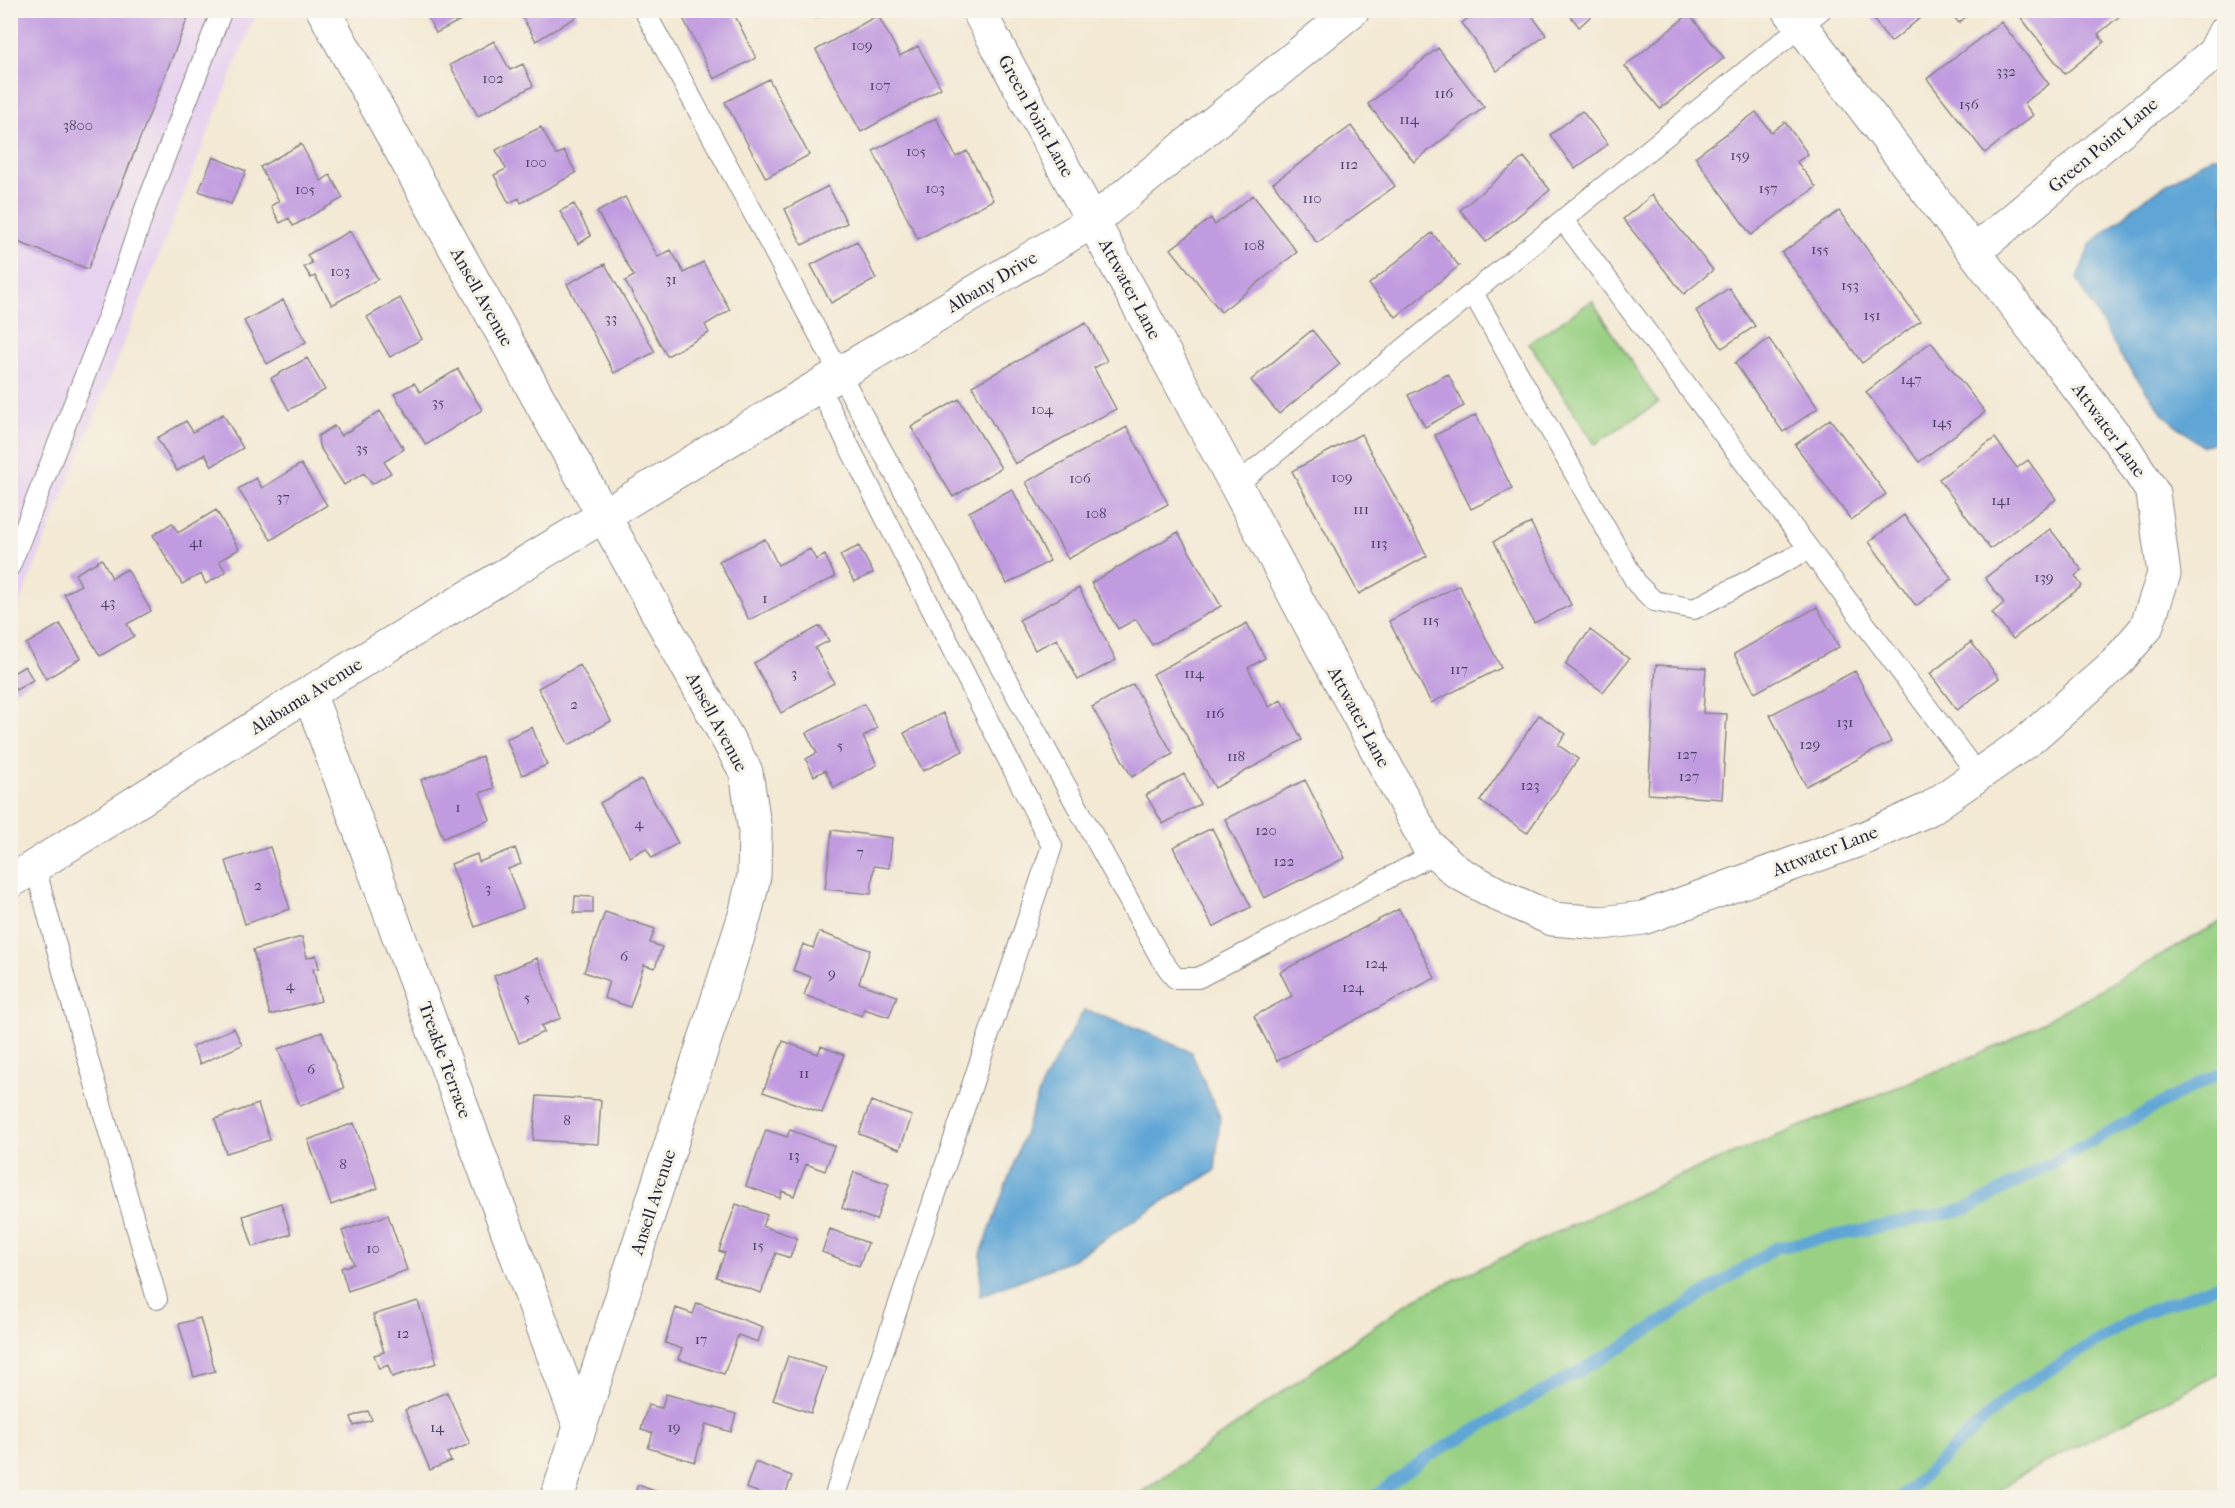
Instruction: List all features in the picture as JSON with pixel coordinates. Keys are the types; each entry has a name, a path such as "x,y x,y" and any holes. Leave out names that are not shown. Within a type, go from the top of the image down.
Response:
{"street":[{"name":"Ansell Avenue","path":"323,10 746,772 755,831 755,854 754,876 745,915 557,1497"},
{"name":"Green Point Lane","path":"978,10 1093,221"},
{"name":"Albany Drive","path":"604,516 1093,221 1353,10"},
{"name":"Attwater Lane","path":"1093,221 1426,844 1457,872 1503,897 1552,919 1602,923 1643,918 1867,837 1929,809 2031,738 2116,663 2146,628 2164,574 2153,493 2126,449 1974,252 1804,16"},
{"name":"Green Point Lane","path":"1974,252 2214,53 2224,33"},
{"name":"Alabama Avenue","path":"23,874 309,693 604,516"},
{"name":"Treakle Terrace","path":"309,693 580,1427"}],"lane":[{"path":"10,566 113,304 146,206 222,10"},
{"path":"644,10 830,380 1052,846 834,1497"},
{"path":"1236,485 1563,220 1804,16"},
{"path":"1563,220 1978,775"},
{"path":"1473,293 1637,584 1654,601 1694,609 1809,549"},
{"path":"830,380 1161,959 1175,978 1198,978 1436,853"},
{"path":"23,874 64,979 157,1299"}],"shaded area":[{"path":"11,11 257,11 11,625"}],"green space":[{"path":"1592,301 1658,403 1595,444 1529,343"},
{"path":"2224,920 2224,1371 2017,1477 1991,1497 1135,1497 1413,1299 1681,1175 2003,1044"}],"water":[{"path":"2224,155 2224,439 2202,446 2165,416 2122,358 2077,279 2090,245 2144,199 2210,157"},
{"path":"1084,1010 1139,1029 1191,1052 1220,1117 1215,1171 1173,1195 1072,1260 980,1296 981,1254 1043,1082"}],"building":[{"path":"10,10 191,10 88,269 10,239"},
{"path":"424,10 480,10 436,33"},
{"path":"518,10 574,10 578,16 536,41"},
{"path":"679,10 732,10 756,58 714,79"},
{"path":"811,10 828,10 815,18"},
{"path":"1478,10 1528,10 1546,35 1497,71 1462,23"},
{"path":"1566,10 1598,10 1579,27"},
{"path":"1866,10 1915,10 1920,18 1891,42"},
{"path":"1948,10 1973,10 1959,23"},
{"path":"2015,10 2127,10 2098,34 2104,42 2065,74"},
{"path":"1689,14 1724,58 1660,109 1625,66"},
{"path":"878,15 900,56 918,46 941,88 861,132 816,50"},
{"path":"2001,22 2049,84 2024,103 2033,115 1985,153 1927,79"},
{"path":"494,41 510,70 523,64 533,86 478,116 450,65"},
{"path":"1438,48 1484,107 1414,162 1368,104"},
{"path":"769,79 809,155 766,178 725,102"},
{"path":"1582,111 1608,144 1575,169 1550,135"},
{"path":"1756,112 1771,132 1785,122 1808,154 1797,162 1816,187 1751,235 1695,157"},
{"path":"936,118 956,157 967,151 993,200 918,239 873,151"},
{"path":"1351,126 1395,186 1317,243 1273,183"},
{"path":"541,127 556,155 564,151 576,173 521,203 519,198 509,203 494,175 506,169 496,150"},
{"path":"301,144 321,181 330,175 343,198 293,226 289,218 280,223 271,206 279,201 260,167"},
{"path":"213,157 246,171 231,204 199,191"},
{"path":"1524,157 1550,190 1486,242 1460,210"},
{"path":"828,186 847,223 802,245 785,209"},
{"path":"1253,195 1297,252 1221,312 1171,249 1211,218 1215,225"},
{"path":"1652,195 1713,270 1684,294 1623,219"},
{"path":"625,197 658,257 671,250 684,273 703,262 730,310 705,325 709,333 667,356 625,281 634,276 597,212"},
{"path":"574,204 591,236 578,244 560,211"},
{"path":"1839,211 1920,321 1862,363 1782,253"},
{"path":"350,231 378,279 332,305 315,276 311,278 304,267 312,263 307,255"},
{"path":"1432,233 1459,266 1396,317 1369,284"},
{"path":"857,241 876,279 831,303 811,265"},
{"path":"605,264 655,352 614,373 567,284"},
{"path":"1729,288 1755,326 1722,348 1696,311"},
{"path":"400,298 422,339 390,357 367,317"},
{"path":"283,300 306,342 267,364 244,321"},
{"path":"1086,323 1107,361 1094,368 1116,409 1015,464 972,386"},
{"path":"1312,330 1340,364 1279,414 1251,380"},
{"path":"1769,339 1818,408 1783,432 1735,363"},
{"path":"1931,342 1985,412 1919,462 1866,392"},
{"path":"307,358 325,390 289,410 271,378"},
{"path":"458,369 482,410 426,445 394,394 414,383 420,392"},
{"path":"1448,374 1464,406 1425,427 1408,395"},
{"path":"959,399 1001,468 953,497 911,427"},
{"path":"380,411 404,449 384,462 391,473 372,484 364,473 344,485 319,446 318,436 334,426 341,436"},
{"path":"223,414 243,448 212,466 205,454 177,471 157,438 186,421 193,432"},
{"path":"1476,415 1512,489 1471,509 1435,435"},
{"path":"1830,419 1886,494 1851,520 1795,445"},
{"path":"1127,427 1168,504 1068,559 1026,482"},
{"path":"1361,434 1427,556 1359,594 1292,471"},
{"path":"1995,438 2017,468 2028,460 2056,499 1990,549 1939,479"},
{"path":"301,464 327,505 271,540 238,489 256,478 262,488"},
{"path":"1012,489 1050,561 1007,584 969,512"},
{"path":"216,510 239,549 219,561 226,572 206,584 201,574 182,584 153,535 172,523 178,533"},
{"path":"1904,515 1952,579 1916,606 1869,542"},
{"path":"1531,523 1571,605 1534,623 1494,541"},
{"path":"2050,529 2082,570 2075,576 2082,586 2013,639 1992,613 2004,603 1985,578"},
{"path":"1178,532 1221,606 1152,645 1136,619 1118,629 1091,583"},
{"path":"765,539 778,565 810,549 816,560 825,555 835,577 749,620 719,561"},
{"path":"859,546 873,573 854,582 840,555"},
{"path":"102,559 112,578 127,569 151,611 127,624 134,636 100,656 64,594 81,585 75,574"},
{"path":"1459,585 1501,668 1431,703 1389,621"},
{"path":"1079,588 1116,660 1078,680 1057,639 1035,650 1019,620"},
{"path":"1817,607 1839,647 1755,693 1734,654"},
{"path":"1247,623 1265,658 1248,668 1269,707 1281,700 1302,740 1215,788 1153,674"},
{"path":"60,624 81,658 46,679 26,644"},
{"path":"820,626 829,641 815,648 834,683 781,713 754,663"},
{"path":"1590,630 1629,659 1603,692 1565,664"},
{"path":"1971,642 1999,678 1957,710 1930,674"},
{"path":"580,665 611,721 569,745 538,688"},
{"path":"1656,665 1706,668 1703,713 1727,714 1722,799 1648,794"},
{"path":"25,666 33,680 16,690 10,682 10,675"},
{"path":"1855,671 1891,742 1806,786 1770,715"},
{"path":"1133,684 1173,754 1132,777 1092,707"},
{"path":"864,704 877,728 863,737 877,765 834,788 825,770 814,776 806,759 817,753 806,733"},
{"path":"943,713 963,751 923,771 904,733"},
{"path":"1539,715 1566,734 1558,745 1578,759 1527,833 1480,801"},
{"path":"532,727 547,765 522,775 506,739"},
{"path":"482,756 494,788 480,793 490,820 443,838 421,780"},
{"path":"1184,774 1200,804 1163,824 1146,795"},
{"path":"641,779 678,843 652,858 646,848 630,857 600,803"},
{"path":"1305,780 1345,858 1264,898 1225,819"},
{"path":"1212,828 1251,907 1213,927 1173,847"},
{"path":"832,830 892,838 889,868 874,866 871,894 825,889"},
{"path":"270,847 290,909 245,924 226,861"},
{"path":"515,848 521,864 508,869 523,908 475,927 451,864 477,854 479,862"},
{"path":"575,896 593,897 593,913 574,913"},
{"path":"1399,909 1435,978 1277,1061 1254,1016 1292,996 1280,972"},
{"path":"605,912 655,929 650,943 662,947 655,968 644,965 630,1007 604,998 609,981 584,972"},
{"path":"819,932 870,950 859,983 897,996 889,1017 864,1009 862,1016 804,995 811,977 793,970 803,944 813,948"},
{"path":"302,937 307,958 316,955 319,968 313,969 321,1001 270,1015 253,950"},
{"path":"537,958 561,1018 541,1026 544,1032 519,1043 494,976"},
{"path":"234,1028 242,1045 200,1064 192,1047"},
{"path":"322,1032 344,1088 300,1106 278,1049"},
{"path":"783,1041 818,1054 821,1046 844,1055 822,1113 763,1092"},
{"path":"537,1096 601,1100 598,1144 533,1140"},
{"path":"871,1101 912,1116 900,1149 859,1134"},
{"path":"258,1104 270,1140 226,1153 215,1119"},
{"path":"354,1123 378,1188 331,1205 308,1140"},
{"path":"766,1130 787,1137 790,1130 834,1146 825,1171 806,1164 794,1196 782,1191 780,1198 746,1186"},
{"path":"854,1172 889,1184 876,1220 842,1208"},
{"path":"281,1203 291,1234 253,1247 243,1216"},
{"path":"736,1204 767,1215 762,1226 797,1238 790,1258 776,1253 761,1293 716,1277 725,1253 719,1251"},
{"path":"388,1215 407,1270 348,1291 341,1268 354,1264 342,1231"},
{"path":"830,1229 868,1243 859,1266 822,1252"},
{"path":"418,1301 437,1363 392,1377 388,1365 379,1369 374,1355 384,1352 373,1315"},
{"path":"697,1303 763,1327 758,1342 738,1335 724,1374 678,1359 682,1349 665,1343 676,1308 693,1314"},
{"path":"200,1318 215,1371 194,1377 179,1324"},
{"path":"788,1356 826,1368 811,1413 773,1400"},
{"path":"447,1392 470,1444 447,1453 451,1461 430,1470 405,1410"},
{"path":"666,1394 736,1414 731,1432 706,1424 695,1462 648,1448 653,1433 641,1430 648,1405 662,1408"},
{"path":"368,1411 372,1420 354,1426 351,1417"},
{"path":"755,1462 792,1476 784,1498 774,1498 746,1488"},
{"path":"638,1485 671,1497 671,1498 633,1498"}],"waterway":[{"path":"1372,1498 1429,1456 1622,1347 1775,1248 1967,1209 2224,1071"},
{"path":"1900,1498 2013,1393 2141,1314 2224,1283"}]}
